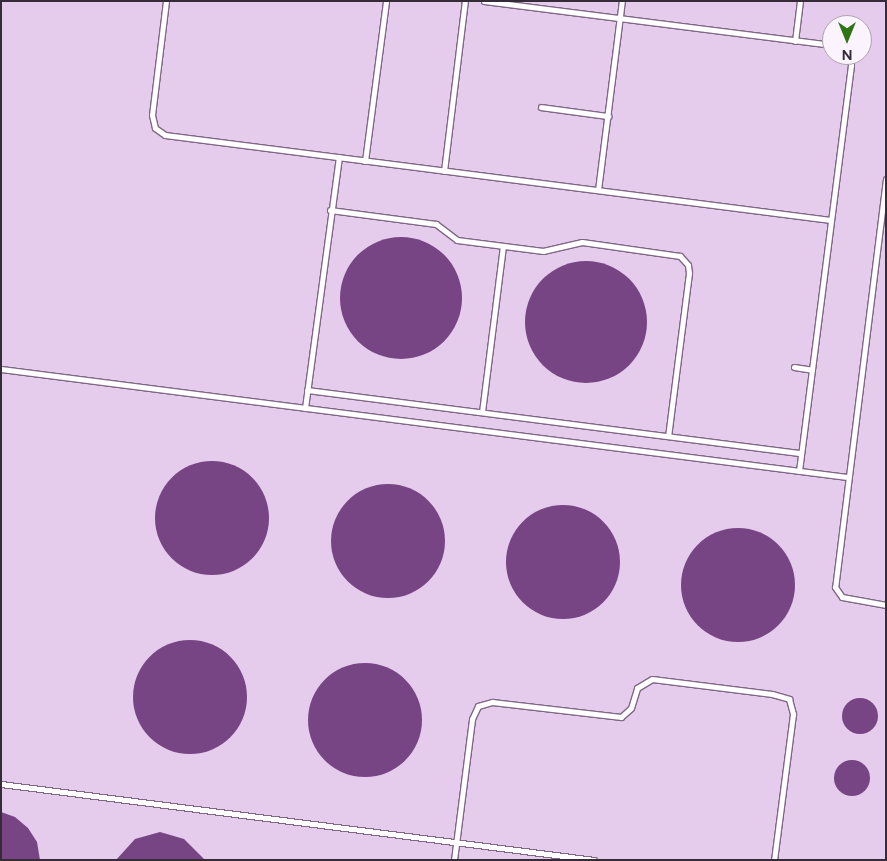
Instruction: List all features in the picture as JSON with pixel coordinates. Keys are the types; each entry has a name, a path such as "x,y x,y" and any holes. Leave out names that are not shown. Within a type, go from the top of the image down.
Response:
{"lane":[{"path":"166,1 152,115 153,124 162,134 831,220"},
{"path":"305,408 337,157 365,161 386,1"},
{"path":"444,171 465,1"},
{"path":"484,1 822,45"},
{"path":"598,190 622,1"},
{"path":"795,41 800,1"},
{"path":"799,471 851,65"},
{"path":"541,107 608,116"},
{"path":"886,178 834,587 842,597 886,605"},
{"path":"330,210 436,224 457,240 503,246 544,251 582,242 676,254 686,261 689,273 668,436"},
{"path":"482,412 503,246"},
{"path":"794,367 812,370"},
{"path":"1,369 847,477"},
{"path":"307,390 802,453"},
{"path":"454,860 472,718 478,706 492,702 622,717 631,708 637,688 644,682 661,680 772,694 789,700 793,714 774,860"},
{"path":"1,784 456,842 564,858 594,860"}],"building":[{"path":"401,237 413,238 424,242 435,247 444,255 452,264 457,275 461,286 461,310 457,321 452,332 444,341 435,349 424,354 413,358 401,359 389,358 378,354 367,349 358,341 350,332 345,321 341,310 340,298 341,286 345,275 350,264 358,255 367,247 378,242 389,238"},
{"path":"586,261 598,262 609,266 620,271 629,279 637,288 642,299 646,310 646,334 642,345 637,356 629,365 620,373 609,378 598,382 586,383 574,382 563,378 552,373 543,365 535,356 530,345 526,334 525,322 526,310 530,299 535,288 543,279 552,271 563,266 574,262"},
{"path":"212,461 234,465 244,470 260,486 265,496 269,518 265,540 260,550 244,566 234,571 212,575 190,571 180,566 164,550 159,540 155,518 159,496 164,486 180,470 190,465"},
{"path":"388,484 410,488 420,493 436,509 441,519 445,541 441,563 436,573 420,589 410,594 388,598 366,594 356,589 340,573 335,563 331,541 335,519 340,509 356,493 366,488"},
{"path":"563,505 585,509 595,514 611,530 616,540 620,562 616,584 611,594 595,610 585,615 563,619 541,615 531,610 515,594 510,584 506,562 510,540 515,530 531,514 541,509"},
{"path":"738,528 760,532 770,537 786,553 791,563 795,585 791,607 786,617 770,633 760,638 738,642 716,638 706,633 690,617 685,607 681,585 685,563 690,553 706,537 716,532"},
{"path":"190,640 212,644 222,649 238,665 243,675 247,697 243,719 238,729 222,745 212,750 190,754 168,750 158,745 142,729 137,719 133,697 137,675 142,665 158,649 168,644"},
{"path":"365,663 387,667 397,672 413,688 418,698 422,720 418,742 413,752 397,768 387,773 365,777 343,773 333,768 317,752 312,742 308,720 312,698 317,688 333,672 343,667"},
{"path":"860,698 867,699 873,703 877,709 877,723 873,729 867,733 860,734 853,733 847,729 843,723 842,716 843,709 847,703 853,699"},
{"path":"852,760 859,761 865,765 869,771 869,785 865,791 859,795 852,796 845,795 839,791 835,785 834,778 835,771 839,765 845,761"},
{"path":"1,812 15,817 28,828 37,842 40,860 1,860"},
{"path":"160,832 184,839 205,860 116,860 135,839"}]}
